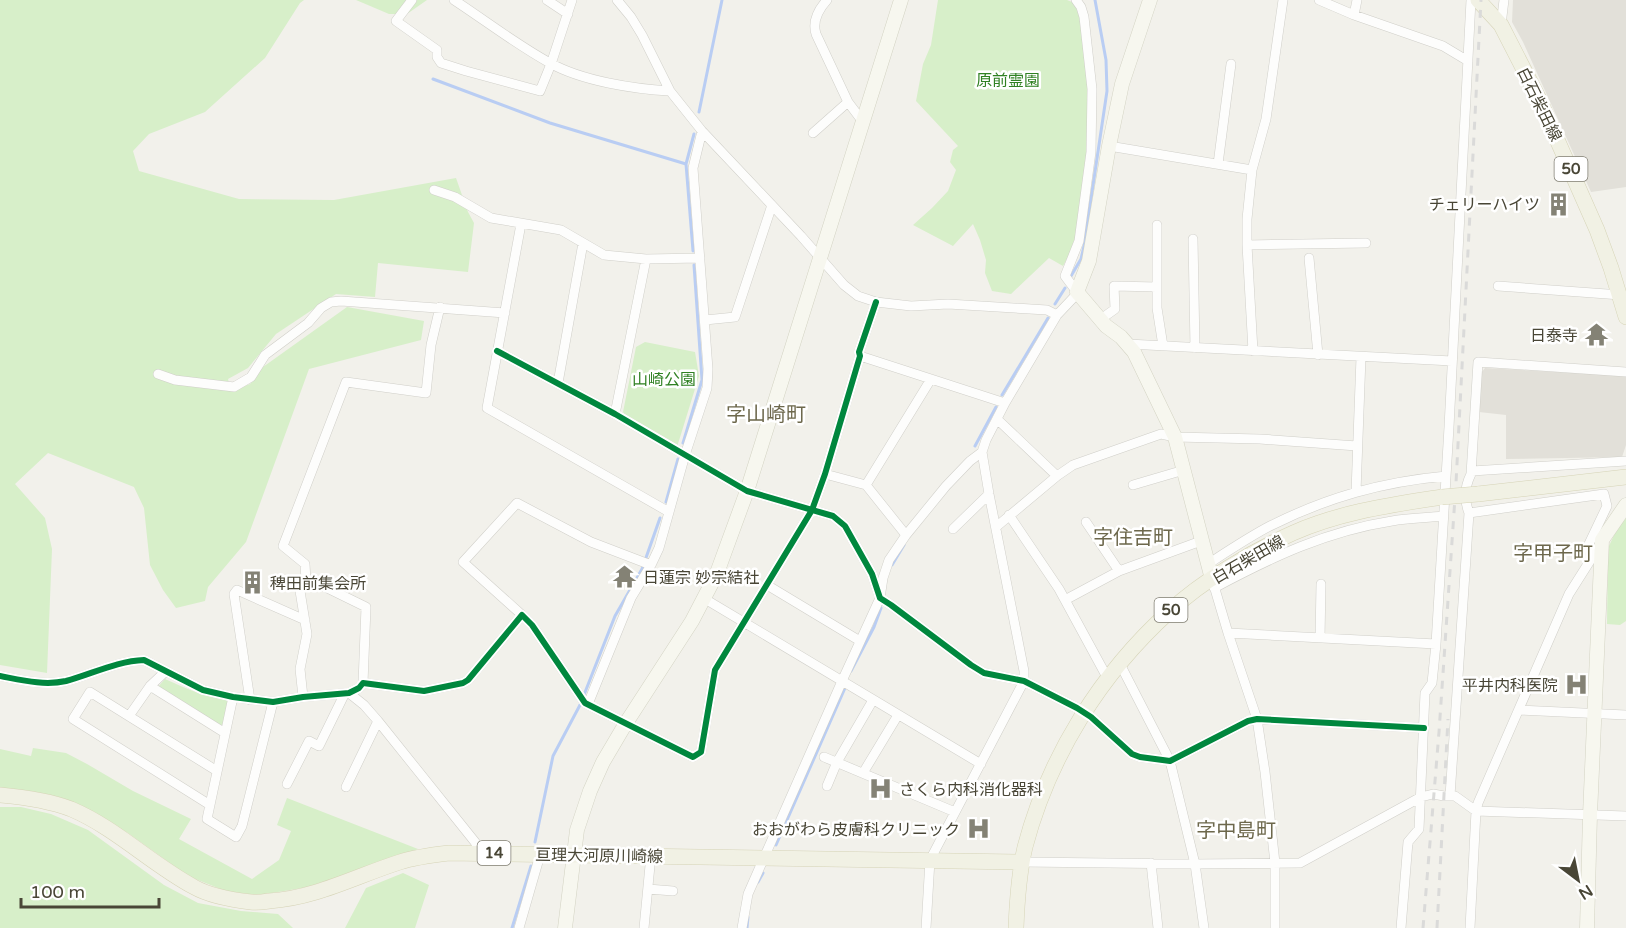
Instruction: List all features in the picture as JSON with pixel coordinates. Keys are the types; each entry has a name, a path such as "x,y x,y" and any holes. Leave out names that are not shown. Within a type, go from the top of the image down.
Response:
{"main road":[{"name":"白石柴田線","path":"1478,0 1501,26 1540,101 1623,294 1626,318"},
{"name":"白石柴田線","path":"1022,862 1035,814 1047,783 1084,712 1120,664 1149,631 1211,577 1293,533 1335,517 1373,507 1442,497 1626,477"},
{"name":"亘理大河原川崎線","path":"0,795 37,800 70,809 124,839 196,888 225,897 253,902 306,896 401,862 449,853 1022,862"},
{"path":"1016,928 1022,862"}],"street":[{"path":"412,0 396,21 437,50 437,57 441,63 540,91 572,0"},
{"path":"454,0 551,64 572,73 650,90 670,91"},
{"path":"547,0 568,14"},
{"path":"617,0 642,35 670,91 702,131 844,285 858,297 876,302 911,306 948,304 1047,310 1057,315"},
{"path":"827,0 820,7 813,26 848,102 863,122"},
{"path":"565,928 577,830 590,791 603,762 692,621 717,573 747,491 902,0"},
{"path":"1076,0 1084,17 1092,89 1090,152 1079,241 1065,276 1101,319 1128,344 1140,363 1176,436 1211,577 1257,719 1275,864 1275,928"},
{"path":"927,928 930,860 1024,681 1024,671 982,452 1005,403 1057,315 1075,296 1089,261 1122,84 1150,0"},
{"path":"1252,351 1247,219 1252,170 1266,119 1283,0"},
{"path":"1319,0 1336,4 1354,15 1443,46 1468,61"},
{"path":"1354,15 1357,0"},
{"path":"1401,928 1408,842 1419,829 1425,693 1432,683 1436,644 1471,0"},
{"path":"1501,26 1504,0"},
{"path":"1218,164 1232,64"},
{"path":"813,133 848,102"},
{"path":"584,701 647,563 659,548 708,379 693,168 702,131"},
{"path":"1109,146 1252,170"},
{"path":"434,190 455,197 491,218 561,230 604,255 646,259 700,258"},
{"path":"705,320 735,317 772,205"},
{"path":"521,224 487,408 669,512"},
{"path":"1157,225 1157,308 1162,346"},
{"path":"1193,239 1195,348"},
{"path":"558,384 583,243"},
{"path":"1247,244 1366,243"},
{"path":"1309,258 1318,355"},
{"path":"615,414 646,259"},
{"path":"1101,319 1115,309 1114,286 1157,287"},
{"path":"1498,286 1623,294"},
{"path":"158,374 175,380 234,387 250,377 265,355 308,323 321,308 331,302 440,307 505,313"},
{"path":"647,563 591,542 517,503 463,562 532,625 584,701 693,757 700,752 715,670 812,510 860,356 859,351 876,302"},
{"path":"303,697 300,669 307,634 300,591 306,581 305,564 283,546 346,381 426,393 431,345 440,307"},
{"path":"1128,344 1452,361"},
{"path":"497,351 615,414 747,491 833,516 845,526 872,574 880,598 984,673 1024,681 1084,712 1132,754 1170,761 1248,721 1257,719 1424,728"},
{"path":"860,356 1005,403"},
{"path":"1356,492 1361,357"},
{"path":"1450,796 1469,513 1466,504 1467,482 1472,471 1478,363 1626,372"},
{"path":"866,485 931,379"},
{"path":"997,418 1057,476"},
{"path":"996,526 1073,465 1161,434 1358,446"},
{"path":"742,928 748,894 880,598 889,560 906,535 962,469 982,452"},
{"path":"1472,471 1626,461"},
{"path":"1133,485 1184,470"},
{"path":"825,474 866,485 906,535"},
{"path":"1211,577 1269,527 1325,502 1378,486 1413,479 1446,476"},
{"path":"953,529 989,494"},
{"path":"1469,513 1604,494 1607,506 1587,546 1592,558"},
{"path":"1470,928 1476,811 1569,594 1626,505"},
{"path":"1009,515 1059,589 1108,679"},
{"path":"1211,577 1276,556 1327,536 1394,520 1443,516"},
{"path":"1086,522 1119,571"},
{"path":"1587,928 1602,540"},
{"path":"1065,600 1119,571 1202,541"},
{"path":"0,676 36,682 64,681 96,670 144,660 203,690 233,697 273,702 347,693 359,688 363,683 366,607 319,584 306,581"},
{"path":"1320,638 1321,584"},
{"path":"766,585 860,641"},
{"path":"250,699 234,594 237,590 305,620"},
{"path":"705,599 981,764"},
{"path":"363,683 424,691 462,683 468,680 522,615"},
{"path":"1228,633 1436,644"},
{"path":"1120,664 1170,761 1195,864 1204,928"},
{"path":"129,716 150,686 166,671"},
{"path":"150,686 225,733"},
{"path":"210,805 73,719 90,692 217,771"},
{"path":"347,693 364,705 378,721 475,842 481,853"},
{"path":"287,784 309,741 319,746 347,693"},
{"path":"233,697 207,819 236,837 242,826 273,702"},
{"path":"827,786 837,762 873,700"},
{"path":"1519,711 1626,715"},
{"path":"863,773 898,715"},
{"path":"346,787 378,721"},
{"path":"824,757 955,812"},
{"path":"1022,862 1300,863 1421,797 1433,794 1455,796 1476,811 1626,816"},
{"path":"519,928 540,855"},
{"path":"644,928 651,855"},
{"path":"1151,863 1158,928"},
{"path":"648,889 673,891"}],"shaded area":[{"path":"1513,0 1626,0 1626,187 1591,192 1512,22"},
{"path":"1485,368 1626,376 1626,445 1622,457 1506,459 1506,415 1479,412 1481,373"}],"green space":[{"path":"0,0 304,0 265,58 205,112 149,134 133,151 139,171 239,199 334,200 456,178 474,223 468,272 378,263 375,297 336,294 276,334 248,368 228,379 231,391 250,384 263,367 347,307 424,321 421,340 309,369 246,542 208,587 205,601 176,608 163,590 150,565 144,508 134,487 48,453 15,484 45,518 52,549 47,673 0,665"},
{"path":"356,0 427,0 407,14 389,14"},
{"name":"原前霊園","path":"938,0 1067,0 1079,8 1083,28 1090,114 1083,189 1074,246 1063,266 1049,258 1011,294 992,291 985,273 986,260 973,224 953,246 913,225 948,191 956,170 950,162 953,150 958,146 916,101 923,64 931,45"},
{"name":"山崎公園","path":"645,342 695,352 699,376 677,447 626,417 623,412 636,347"},
{"path":"1626,518 1626,621 1620,625 1607,624 1608,548 1616,531"},
{"path":"165,679 201,693 224,698 228,702 223,728 157,688"},
{"path":"33,748 66,753 133,791 191,819 179,839 252,879 279,860 291,831 277,825 287,798 418,849 314,886 260,895 228,892 188,876 128,833 82,807 0,790 0,749 31,756"},
{"path":"0,807 21,807 51,814 88,830 164,885 198,903 241,911 278,914 293,928 0,928"},
{"path":"403,873 429,885 415,928 345,928 366,888"}],"waterway":[{"path":"699,112 722,0"},
{"path":"1071,276 1081,259 1084,246 1107,91 1106,60 1095,0"},
{"path":"433,79 550,123 686,164"},
{"path":"693,251 686,164 694,134"},
{"path":"683,443 702,380 694,265"},
{"path":"1055,304 1065,288"},
{"path":"1002,395 1048,318"},
{"path":"975,446 996,407"},
{"path":"666,502 678,459"},
{"path":"535,842 553,756 580,705 615,616 642,569 660,518"},
{"path":"892,565 904,545"},
{"path":"851,671 874,627 881,608"},
{"path":"776,845 845,688"},
{"path":"512,928 531,866"},
{"path":"758,882 763,873"},
{"path":"747,928 748,917"}],"railway":[{"path":"1423,928 1456,483 1481,0"},
{"path":"1437,928 1448,719"}],"cycle path":[{"path":"0,676 49,683 66,681 114,665 144,660 203,690 233,697 273,702 349,693 363,683 424,691 468,680 522,615 532,625 585,703 693,757 701,752 715,670 812,510 825,474 860,356 859,352 876,302"},
{"path":"497,351 615,414 747,491 833,516 845,526 872,574 880,598 984,673 1024,681 1077,708 1091,717 1132,754 1170,761 1248,721 1257,719 1424,728"}],"place":[{"name":"チェリーハイツ","path":"1558,204"},
{"name":"日泰寺","path":"1596,335"},
{"name":"日蓮宗 妙宗結社","path":"625,577"},
{"name":"稗田前集会所","path":"252,583"},
{"name":"平井内科医院","path":"1576,685"},
{"name":"さくら内科消化器科","path":"881,789"},
{"name":"おおがわら皮膚科クリニック","path":"978,829"}],"district":[{"name":"字山崎町","path":"766,414"},
{"name":"字住吉町","path":"1133,537"},
{"name":"字甲子町","path":"1553,553"},
{"name":"字中島町","path":"1236,830"}]}
